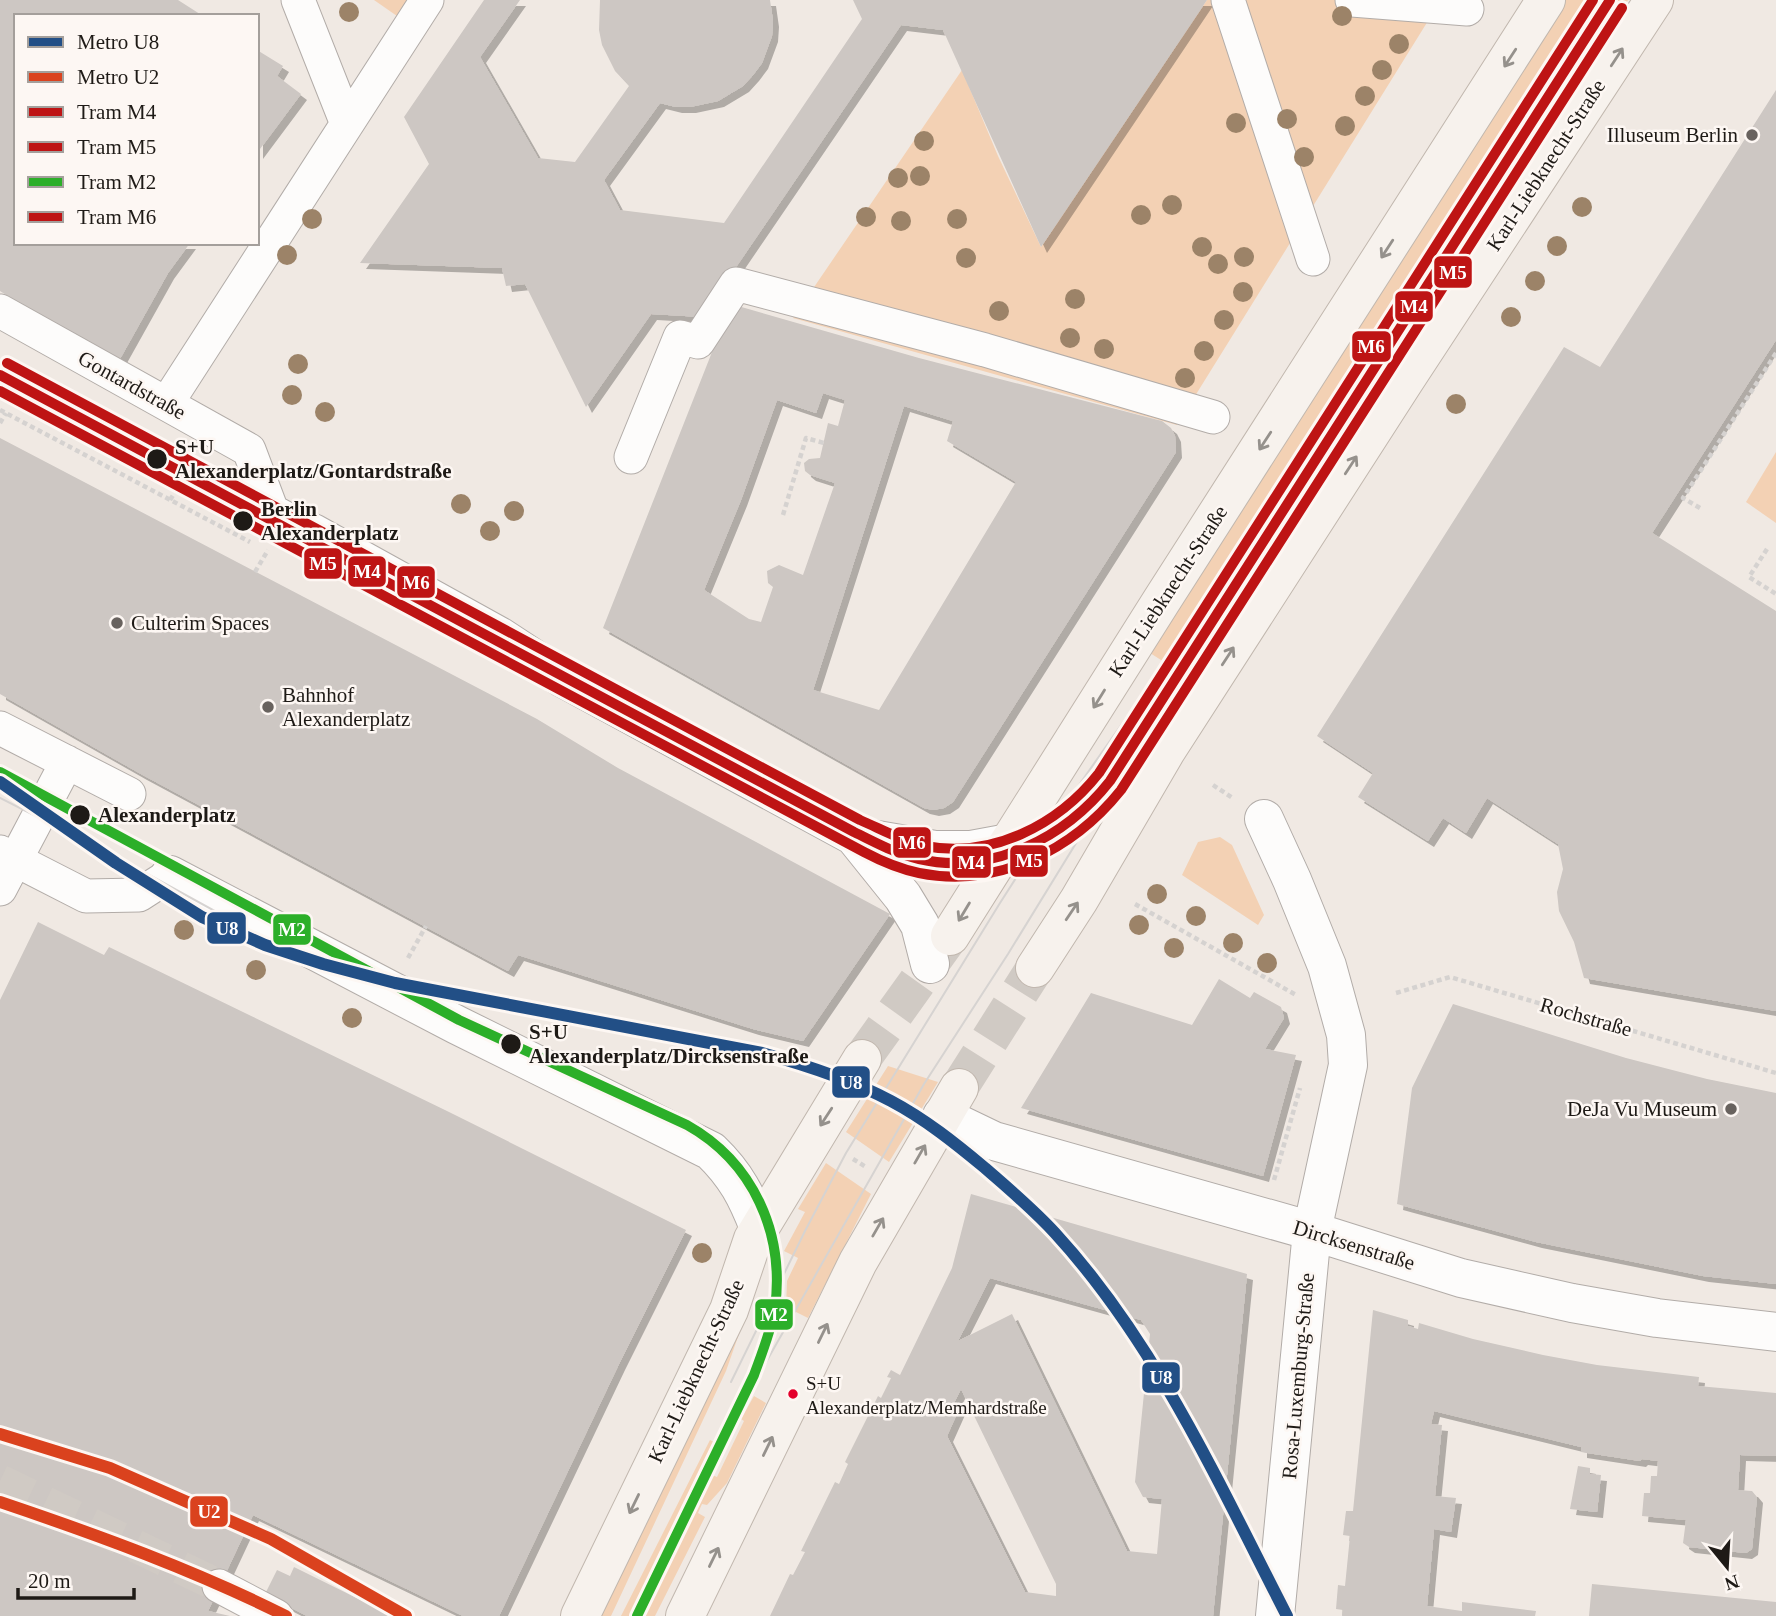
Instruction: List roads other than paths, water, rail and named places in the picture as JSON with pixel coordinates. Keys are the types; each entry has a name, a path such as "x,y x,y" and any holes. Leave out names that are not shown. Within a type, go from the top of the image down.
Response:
{"main road":[{"name":"Karl-Liebknecht-Straße","path":"940,950 1546,0"},
{"name":"Karl-Liebknecht-Straße","path":"1035,968 1079,900 1166,751 1654,0"},
{"name":"Karl-Liebknecht-Straße","path":"580,1616 729,1310 753,1238 862,1059"},
{"path":"685,1616 858,1262 950,1102"}],"street":[{"path":"298,0 347,124"},
{"path":"167,403 427,0"},
{"path":"1228,0 1313,259"},
{"path":"1352,0 1467,9"},
{"path":"631,457 680,337 698,342 736,284 985,350 1213,417"},
{"name":"Gontardstraße","path":"0,311 248,450 272,511 499,636 563,678 854,836 935,850 971,850 1009,843"},
{"path":"0,728 129,794"},
{"path":"0,889 8,856 67,762"},
{"name":"Rosa-Luxemburg-Straße","path":"1264,819 1327,966 1346,1035 1348,1065 1312,1231 1275,1616"},
{"name":"Gontardstraße","path":"854,836 903,897 940,950"},
{"path":"8,856 86,896 139,895 170,876 711,1151 725,1164 744,1191 759,1228"},
{"name":"Dircksenstraße","path":"950,1102 994,1141 1312,1231 1461,1278 1572,1303 1657,1318 1776,1332"},
{"path":"219,1586 276,1616"}],"tunnel":[{"path":"862,1059 950,936"},
{"path":"959,1088 1035,968"},
{"path":"0,1481 219,1586"}],"tram line":[{"name":"M6","path":"7,363 860,820 925,846 950,849 999,842 1044,822 1082,792 1099,773 1593,0"},
{"name":"M4","path":"0,375 878,844 910,857 946,863 1000,857 1049,835 1072,819 1110,781 1610,0"},
{"name":"M5","path":"0,391 877,859 919,873 948,876 1005,870 1057,847 1080,831 1121,790 1622,8"},
{"path":"732,1422 924,1084 1008,954 1167,695"},
{"path":"731,1382 846,1153 1041,839 1131,711"},
{"name":"M2","path":"0,772 459,1020 687,1125 710,1140 746,1179 760,1202 775,1253 777,1280 771,1325 754,1375 637,1616"},
{"path":"0,798 122,860 304,960"}],"metro line":[{"name":"U8","path":"0,782 116,863 202,917 265,945 395,983 762,1053 844,1079 916,1116 940,1132 1021,1199 1055,1233 1091,1276 1155,1368 1183,1416 1287,1616"},
{"name":"U2","path":"0,1434 110,1468 271,1539 406,1616"},
{"name":"U2","path":"0,1502 145,1554 286,1616"}],"place":[{"name":"Illuseum Berlin","path":"1752,135"},
{"name":"S+U Alexanderplatz/Gontardstraße","path":"157,459"},
{"name":"Berlin Alexanderplatz","path":"243,521"},
{"name":"Culterim Spaces","path":"117,623"},
{"name":"Bahnhof Alexanderplatz","path":"268,707"},
{"name":"Alexanderplatz","path":"80,815"},
{"name":"S+U Alexanderplatz/Dircksenstraße","path":"511,1044"},
{"name":"DeJa Vu Museum","path":"1731,1109"},
{"name":"S+U Alexanderplatz/Memhardstraße","path":"793,1394"}]}
